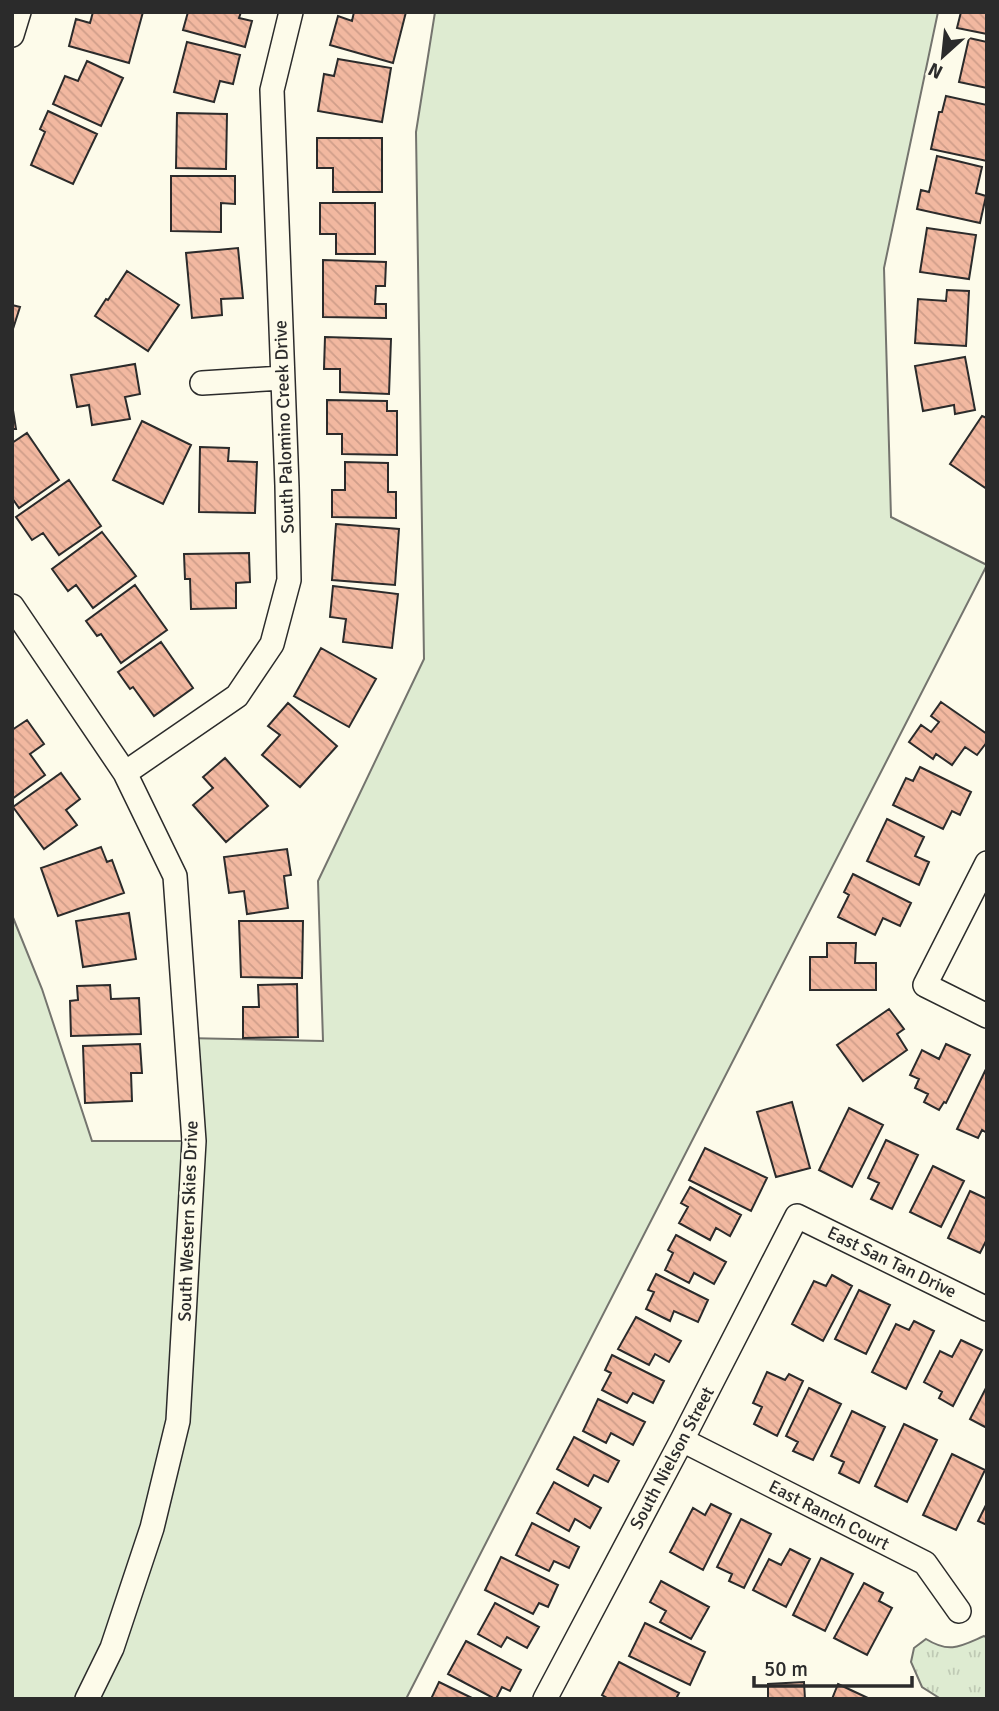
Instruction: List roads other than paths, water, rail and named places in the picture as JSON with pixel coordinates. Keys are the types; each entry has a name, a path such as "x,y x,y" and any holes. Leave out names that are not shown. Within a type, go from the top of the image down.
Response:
{"street":[{"path":"12,35 19,12"},
{"name":"South Palomino Creek Drive","path":"125,773 237,696 272,644 289,580 272,90 291,12"},
{"path":"202,383 282,378"},
{"name":"South Western Skies Drive","path":"12,606 125,773 175,876 194,1141 178,1421 152,1528 111,1648 87,1699"},
{"path":"987,863 925,985 987,1016"},
{"name":"East San Tan Drive","path":"797,1216 987,1309"},
{"name":"South Nielson Street","path":"545,1699 797,1216"},
{"name":"East Ranch Court","path":"682,1440 925,1563 959,1611"}]}
